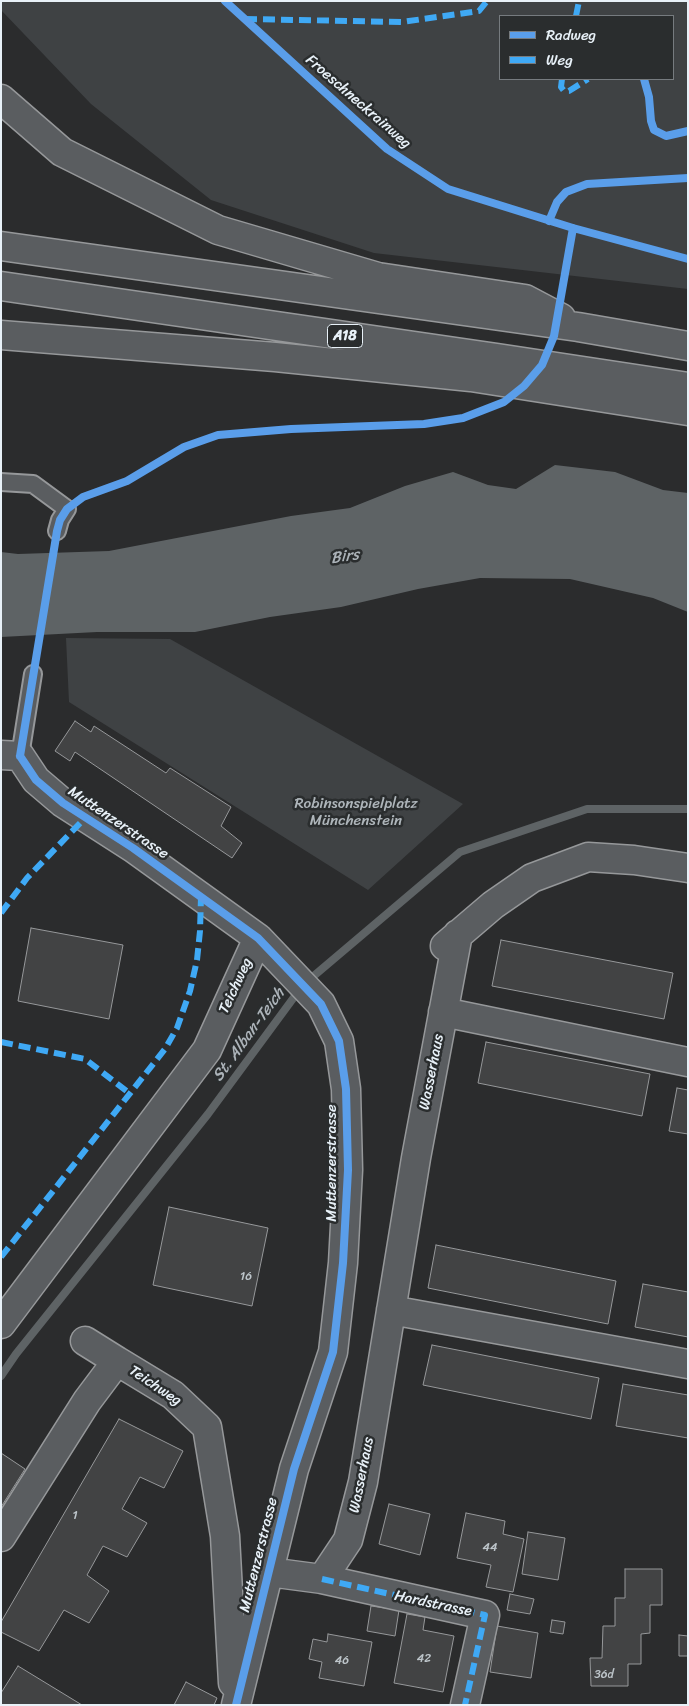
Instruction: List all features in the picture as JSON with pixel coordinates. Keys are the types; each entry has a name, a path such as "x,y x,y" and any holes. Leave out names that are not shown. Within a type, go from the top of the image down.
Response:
{"main road":[{"path":"1,99 62,152 218,230 378,277 526,299 578,327"},
{"path":"1,246 578,327 688,346"},
{"name":"A18","path":"1,286 497,358 688,388"},
{"path":"1,336 274,357 472,376 688,411"},
{"name":"Muttenzerstrasse","path":"11,756 63,803 133,848 258,938 321,1004 339,1041 346,1089 348,1170 343,1263 333,1352 294,1469 235,1705"},
{"name":"Wasserhaus","path":"322,1579 348,1540 363,1482 416,1158 443,1012 452,940 493,905 532,878 588,858 634,860 688,868"},
{"name":"Teichweg","path":"1,1324 16,1301 206,1050 258,938"},
{"path":"443,1012 688,1062"},
{"path":"391,1310 688,1364"},
{"path":"85,1341 117,1361"},
{"name":"Teichweg","path":"1,1537 86,1401 117,1361 174,1395 207,1427 226,1536 235,1705"},
{"path":"269,1572 322,1579"},
{"name":"Hardstrasse","path":"322,1579 484,1615 465,1705"}],"lane":[{"path":"1,482 33,484 67,509 56,531"},
{"path":"11,756 33,674"}],"green space":[{"path":"1,1 688,1 688,289 374,253 211,200 91,104 1,10"},
{"name":"Robinsonspielplatz Münchenstein","path":"66,638 170,639 463,804 368,890 69,702"}],"water":[{"name":"Birs","path":"555,465 615,472 663,490 688,493 688,612 653,598 570,579 480,578 418,589 341,607 270,617 195,632 97,632 1,637 1,552 18,554 109,551 291,516 350,508 405,486 453,472 488,485 516,489"}],"building":[{"path":"75,721 91,732 94,726 166,773 170,768 231,807 221,826 242,843 232,858 75,752 70,761 55,751"},
{"path":"31,928 123,945 109,1019 18,1001"},
{"path":"501,940 673,973 664,1019 492,986"},
{"path":"486,1042 650,1074 642,1116 478,1083"},
{"path":"677,1088 688,1090 688,1134 669,1131"},
{"path":"169,1207 268,1228 252,1306 153,1285"},
{"path":"436,1245 616,1281 608,1324 428,1288"},
{"path":"643,1284 688,1292 688,1337 635,1327"},
{"path":"432,1345 599,1378 591,1419 423,1385"},
{"path":"623,1384 688,1395 688,1438 616,1426"},
{"path":"119,1419 183,1451 164,1488 140,1477 122,1509 147,1523 127,1557 103,1546 87,1575 109,1591 89,1623 64,1610 39,1651 1,1632 1,1622"},
{"path":"1,1453 25,1469 1,1507"},
{"path":"389,1504 430,1514 420,1555 379,1544"},
{"path":"466,1513 505,1521 503,1534 524,1539 513,1592 486,1587 491,1565 457,1558"},
{"path":"528,1532 565,1538 558,1580 522,1574"},
{"path":"625,1569 662,1569 662,1605 650,1605 650,1633 641,1634 641,1664 628,1664 628,1686 591,1686 590,1658 602,1658 603,1626 615,1626 615,1598 625,1598"},
{"path":"510,1594 534,1599 530,1614 507,1610"},
{"path":"371,1606 399,1610 395,1636 367,1631"},
{"path":"407,1614 425,1617 423,1630 454,1636 443,1692 394,1683"},
{"path":"552,1620 565,1622 563,1634 550,1632"},
{"path":"497,1626 538,1633 531,1678 490,1672"},
{"path":"328,1634 372,1642 364,1686 319,1678 322,1662 309,1659 313,1639 327,1642"},
{"path":"679,1635 688,1636 688,1656 679,1656"},
{"path":"18,1666 82,1705 1,1705 1,1693"},
{"path":"186,1682 217,1698 214,1705 174,1705"}],"waterway":[{"name":"St. Alban-Teich","path":"1,1376 16,1354 208,1114 303,985 460,852 587,809 688,809"}],"marked path":[{"path":"245,19 402,22 479,11 487,1"},
{"path":"576,15 579,1"},
{"path":"562,80 561,87 564,91 569,91 586,80"},
{"path":"1,913 27,878 85,818"},
{"path":"1,1257 165,1049 177,1028 190,991 197,960 201,897"},
{"path":"1,1042 85,1059 129,1093"},
{"path":"322,1579 485,1615 465,1705"}],"cycle path":[{"name":"Froeschneckrainweg","path":"225,1 387,149 448,189 573,228 688,259"},
{"path":"644,80 654,130 666,136 688,131"},
{"path":"549,221 557,202 566,192 587,184 688,178"},
{"path":"20,756 57,531 60,520 67,509 83,497 127,481 184,447 218,435 291,429 424,424 463,418 504,402 524,386 542,365 554,336 573,228"},
{"path":"20,756 36,780 63,803 133,848 258,938 321,1004 339,1041 346,1089 348,1170 343,1263 333,1352 294,1469 236,1705"}]}
